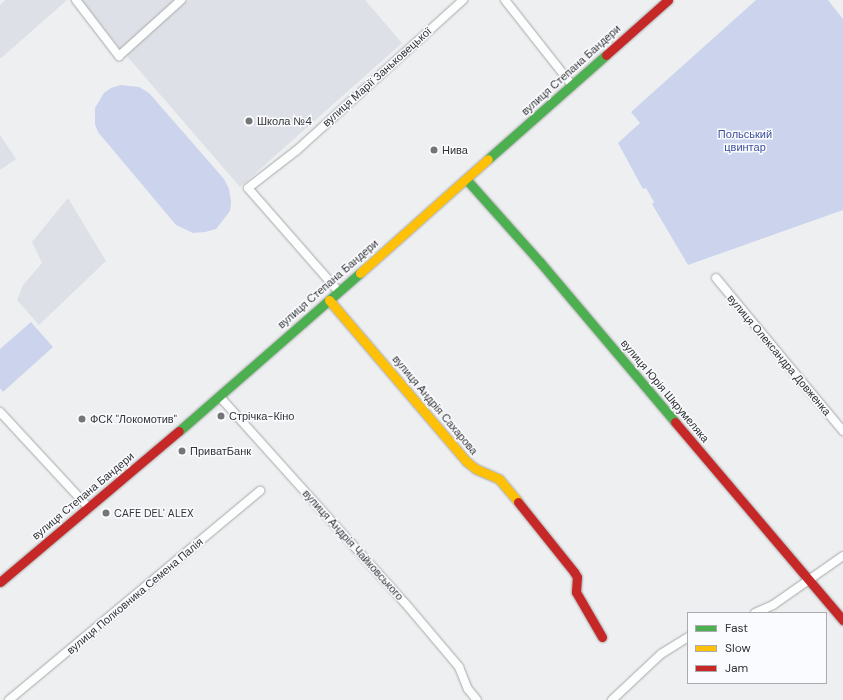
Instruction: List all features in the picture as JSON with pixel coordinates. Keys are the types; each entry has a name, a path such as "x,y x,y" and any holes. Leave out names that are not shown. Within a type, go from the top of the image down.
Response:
{"street":[{"path":"76,0 120,56 181,0"},
{"name":"вулиця Марії Заньковецької","path":"339,292 248,188 296,150 463,0"},
{"path":"505,0 572,85"},
{"name":"вулиця Степана Бандери","path":"0,582 220,397 668,0"},
{"name":"вулиця Юрія Шкрумеляка","path":"466,179 540,262 811,580 843,620"},
{"name":"вулиця Олександра Довженка","path":"716,278 843,431"},
{"name":"вулиця Андрія Сахарова","path":"329,300 467,462 476,469 499,479 548,538 577,577 576,592 602,637"},
{"name":"вулиця Андрія Чайковського","path":"220,397 405,603 458,667 468,689 477,700"},
{"path":"0,412 89,508"},
{"name":"вулиця Полковника Семена Палія","path":"9,700 260,491"},
{"path":"757,612 773,605 811,580 843,556"},
{"path":"612,700 662,654 687,638"}],"shaded area":[{"path":"5,0 67,0 0,59 0,5"},
{"path":"82,0 175,0 121,50"},
{"name":"Школа №4","path":"188,0 365,0 402,43 240,187 126,55"},
{"path":"0,135 16,159 0,170"},
{"path":"68,198 106,261 39,325 17,300 23,285 42,263 32,242"}],"green space":[{"name":"Польський цвинтар","path":"756,0 828,0 843,19 843,210 688,265 652,204 654,202 646,188 643,189 618,143 640,123 631,112"},
{"path":"121,85 139,87 149,93 224,179 229,189 231,202 230,211 216,229 193,233 176,225 98,132 95,124 95,108 104,93 111,88"},
{"path":"31,322 53,347 3,392 0,388 0,349"}],"traffic: fast":[{"path":"488,159 606,55"},
{"path":"466,179 540,262 675,422"},
{"path":"179,431 360,273"}],"traffic: slow":[{"path":"360,273 488,159"},
{"path":"329,300 467,462 476,469 499,479 518,502"}],"traffic: jam":[{"path":"606,55 668,0"},
{"path":"675,422 843,620"},
{"path":"0,582 179,431"},
{"path":"518,502 574,572 577,577 576,592 602,637"}],"place":[{"name":"Школа №4","path":"249,121"},
{"name":"Нива","path":"434,150"},
{"name":"Стрічка-Кіно","path":"221,416"},
{"name":"ФСК \"Локомотив\"","path":"82,419"},
{"name":"ПриватБанк","path":"182,451"},
{"name":"CAFE DEL' ALEX","path":"106,513"}]}
